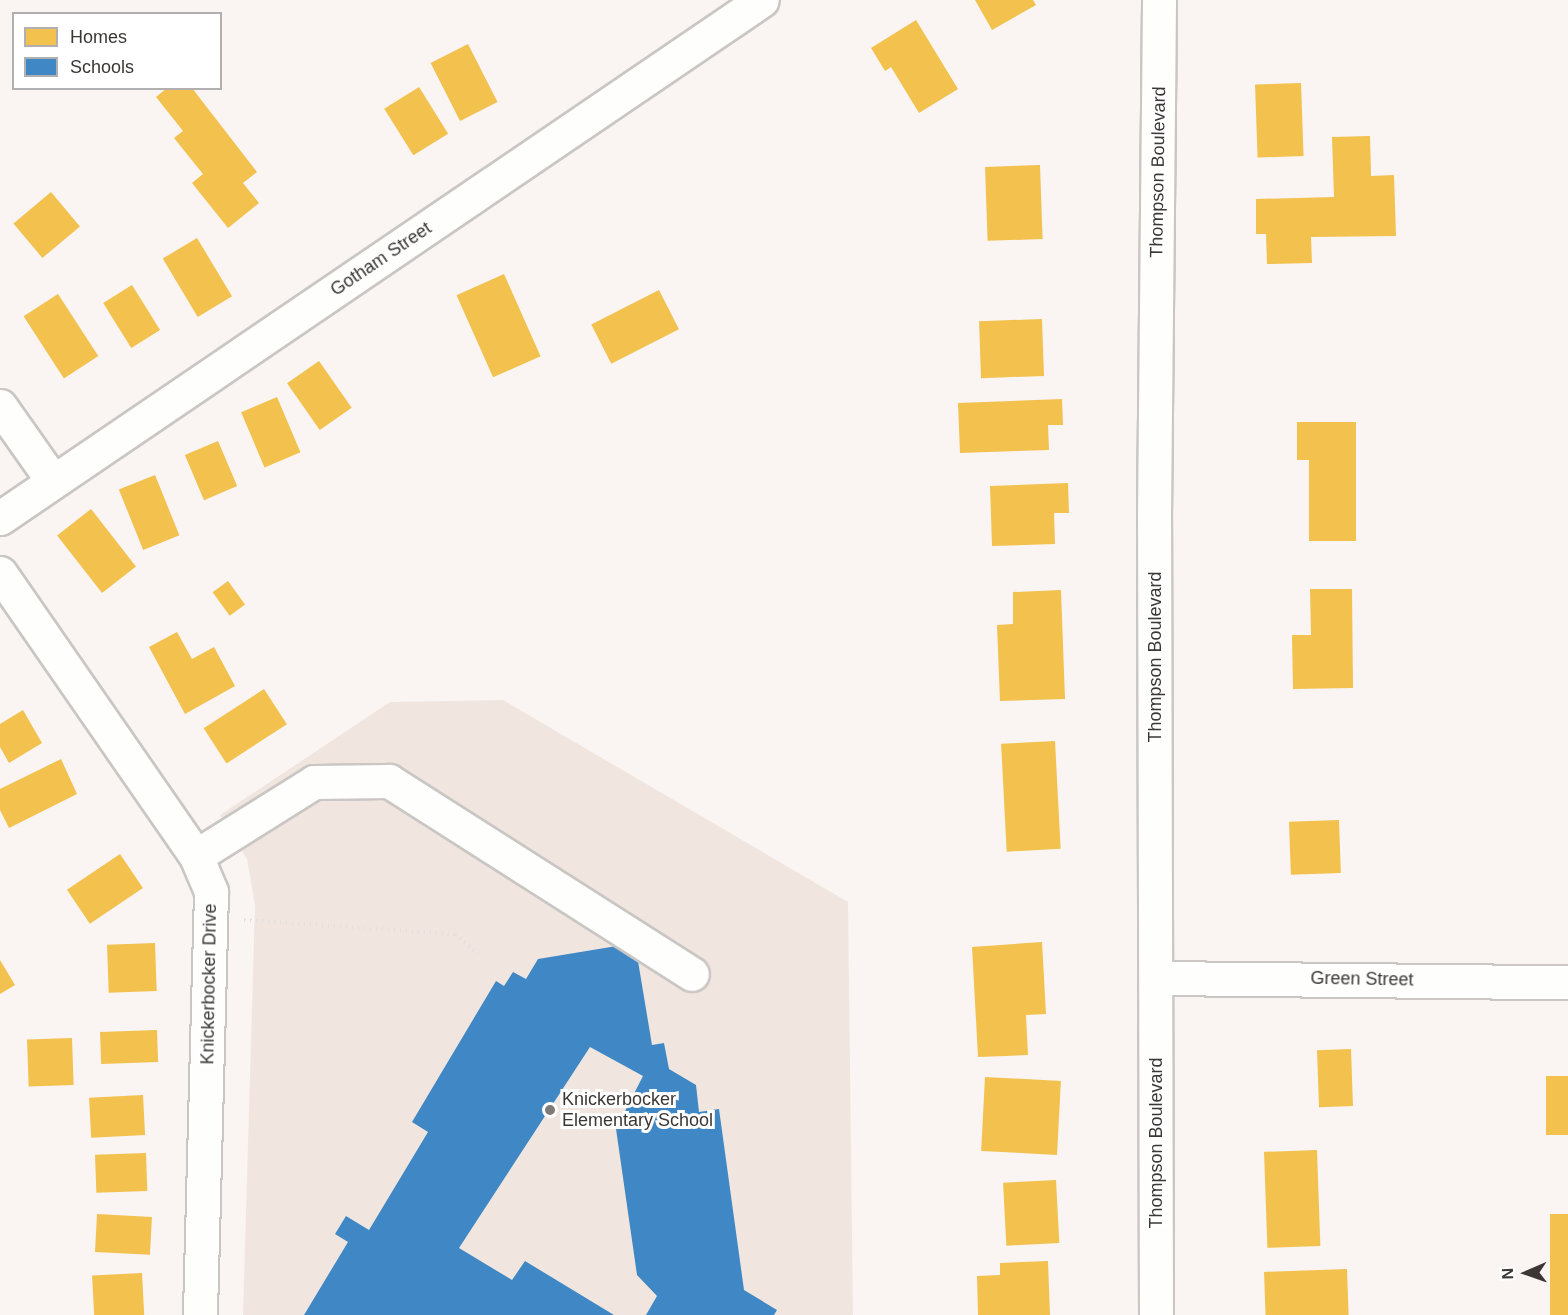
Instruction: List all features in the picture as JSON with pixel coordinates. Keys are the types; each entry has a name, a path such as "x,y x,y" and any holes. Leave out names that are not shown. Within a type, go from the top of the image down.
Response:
{"street":[{"name":"Gotham Street","path":"0,518 762,0"},
{"name":"Thompson Boulevard","path":"1156,1315 1157,978 1154,516 1160,0"},
{"path":"0,406 53,481"},
{"name":"Knickerbocker Drive","path":"0,573 196,856 211,892 200,1315"},
{"path":"196,856 314,782 389,781 692,974"},
{"name":"Green Street","path":"1157,978 1568,982"}],"path":[{"path":"244,920 455,934 480,954"}],"shaded area":[{"name":"Knickerbocker Elementary School","path":"503,700 848,902 853,1315 243,1315 255,905 247,859 220,815 390,702"}],"building: Homes":[{"path":"975,0 1033,0 1036,5 992,30"},
{"path":"916,20 958,89 919,113 891,67 885,71 871,48"},
{"path":"468,44 498,102 460,121 431,63"},
{"path":"1301,83 1304,156 1258,158 1255,85"},
{"path":"419,87 448,134 413,155 384,109"},
{"path":"165,90 194,90 257,172 243,183 259,203 228,228 192,183 203,174 174,138 183,131 156,97"},
{"path":"1370,136 1371,176 1394,175 1396,236 1311,237 1312,263 1267,264 1266,234 1256,234 1256,199 1334,197 1332,137"},
{"path":"1040,165 1043,239 988,241 985,167"},
{"path":"51,192 80,226 42,258 13,223"},
{"path":"197,238 232,296 198,317 163,259"},
{"path":"504,274 541,356 493,377 456,295"},
{"path":"132,285 160,330 131,348 103,303"},
{"path":"659,290 679,329 611,364 591,325"},
{"path":"58,294 98,356 64,378 24,316"},
{"path":"1042,319 1044,376 981,378 979,321"},
{"path":"319,361 352,408 320,430 287,383"},
{"path":"277,397 300,452 265,467 241,412"},
{"path":"1062,399 1063,425 1048,425 1049,450 960,453 958,403"},
{"path":"1297,422 1356,422 1356,541 1309,541 1309,460 1297,460"},
{"path":"218,441 237,486 204,500 185,455"},
{"path":"155,475 179,535 143,550 119,490"},
{"path":"1068,483 1069,513 1054,513 1055,544 992,546 990,486"},
{"path":"91,509 136,567 102,593 57,535"},
{"path":"228,581 245,604 230,616 213,592"},
{"path":"1310,589 1352,589 1353,688 1293,689 1292,635 1311,635"},
{"path":"1061,590 1065,699 1000,701 997,625 1013,624 1013,592"},
{"path":"177,632 192,659 214,647 235,686 185,714 149,647"},
{"path":"264,689 287,724 226,763 204,728"},
{"path":"23,710 42,743 9,763 0,747 0,724"},
{"path":"1055,741 1061,849 1007,852 1001,744"},
{"path":"61,759 77,794 9,828 0,810 0,789"},
{"path":"1339,820 1341,873 1291,875 1289,822"},
{"path":"120,854 143,888 90,924 67,890"},
{"path":"1042,942 1046,1014 1026,1015 1028,1055 978,1057 972,947"},
{"path":"155,943 157,991 109,993 107,945"},
{"path":"0,960 15,985 0,994"},
{"path":"157,1030 158,1062 101,1064 100,1032"},
{"path":"72,1038 74,1085 29,1087 27,1040"},
{"path":"1351,1049 1353,1106 1319,1107 1317,1050"},
{"path":"1546,1076 1568,1076 1568,1135 1546,1135"},
{"path":"985,1077 1061,1081 1057,1155 981,1151"},
{"path":"143,1095 145,1135 91,1138 89,1098"},
{"path":"1317,1150 1320,1246 1267,1248 1264,1152"},
{"path":"146,1153 147,1191 96,1193 95,1155"},
{"path":"1056,1180 1059,1243 1006,1246 1003,1183"},
{"path":"97,1214 152,1217 150,1255 95,1252"},
{"path":"1550,1214 1568,1214 1568,1315 1550,1315"},
{"path":"1048,1261 1050,1315 978,1315 977,1276 1000,1275 1000,1263"},
{"path":"1347,1269 1349,1315 1266,1315 1264,1272"},
{"path":"142,1273 144,1315 94,1315 92,1276"}],"building: Schools":[{"path":"635,943 652,1045 664,1043 669,1069 696,1085 699,1112 719,1109 744,1290 777,1310 774,1315 646,1315 657,1296 637,1275 616,1129 643,1076 590,1047 459,1248 512,1280 525,1261 614,1315 304,1315 348,1242 335,1234 346,1216 369,1230 428,1132 412,1122 496,981 504,986 513,972 526,979 538,959"}],"place":[{"name":"Knickerbocker Elementary School","path":"550,1110"}]}
